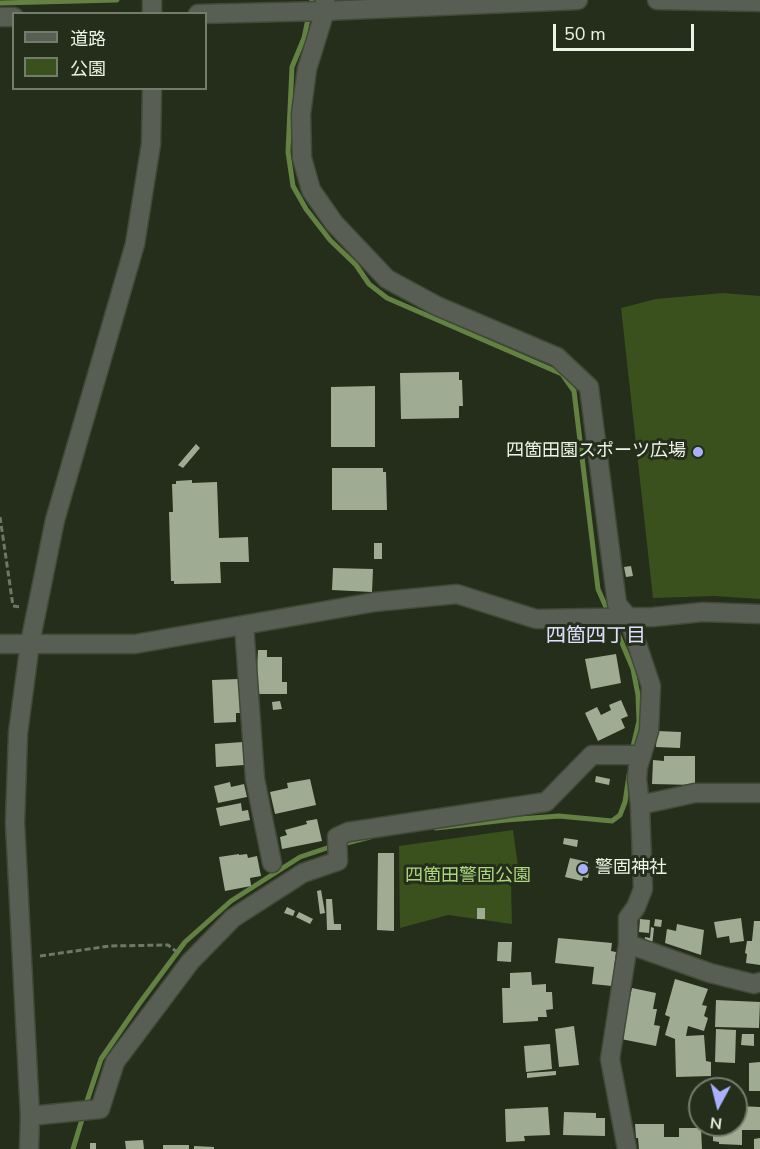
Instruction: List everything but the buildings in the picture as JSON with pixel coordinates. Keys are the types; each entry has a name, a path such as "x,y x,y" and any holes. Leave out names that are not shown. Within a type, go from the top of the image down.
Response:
{"street":[{"path":"207,14 578,0"},
{"path":"657,0 760,2"},
{"path":"322,8 307,69 301,114 302,158 311,190 334,223 387,279 437,306 557,357 589,387 617,604 651,686 648,731 637,779 643,889 636,907 628,918 628,944 610,1059 627,1149"},
{"path":"29,1149 30,1116 15,824 18,733 30,643 55,520 135,244 151,144 152,90"},
{"path":"0,644 135,644 375,602 458,594 536,619 652,617 703,612 760,614"},
{"path":"244,625 255,779 272,863"},
{"path":"30,1116 100,1109 115,1062 190,962 233,918 303,873 338,861 337,837 348,832 546,802 592,755 642,755"},
{"path":"640,805 695,793 760,793"},
{"path":"628,944 710,974 754,984 760,982"}],"path":[{"path":"0,517 13,606 36,612"},
{"path":"22,960 110,946 168,945"}],"green space":[{"name":"四箇田園スポーツ広場","path":"723,293 760,296 760,599 714,596 653,598 621,308 656,299"},
{"name":"四箇田警固公園","path":"513,830 518,866 511,883 512,924 448,915 400,928 399,846"}],"waterway":[{"path":"0,3 117,0"},
{"path":"312,0 304,38 292,67 288,152 293,186 306,209 330,240 356,265 369,284 387,298 562,374 574,391 598,589 609,614"},
{"path":"613,622 633,669 638,695 639,721 632,751"},
{"path":"436,828 559,816 612,821 620,815 625,802 629,775"},
{"path":"85,1107 101,1059 185,942 231,901 300,857 370,837"},
{"path":"73,1149 83,1116"}],"place":[{"name":"四箇田園スポーツ広場","path":"698,452"},
{"name":"警固神社","path":"583,869"}],"district":[{"name":"四箇四丁目","path":"596,637"}]}
